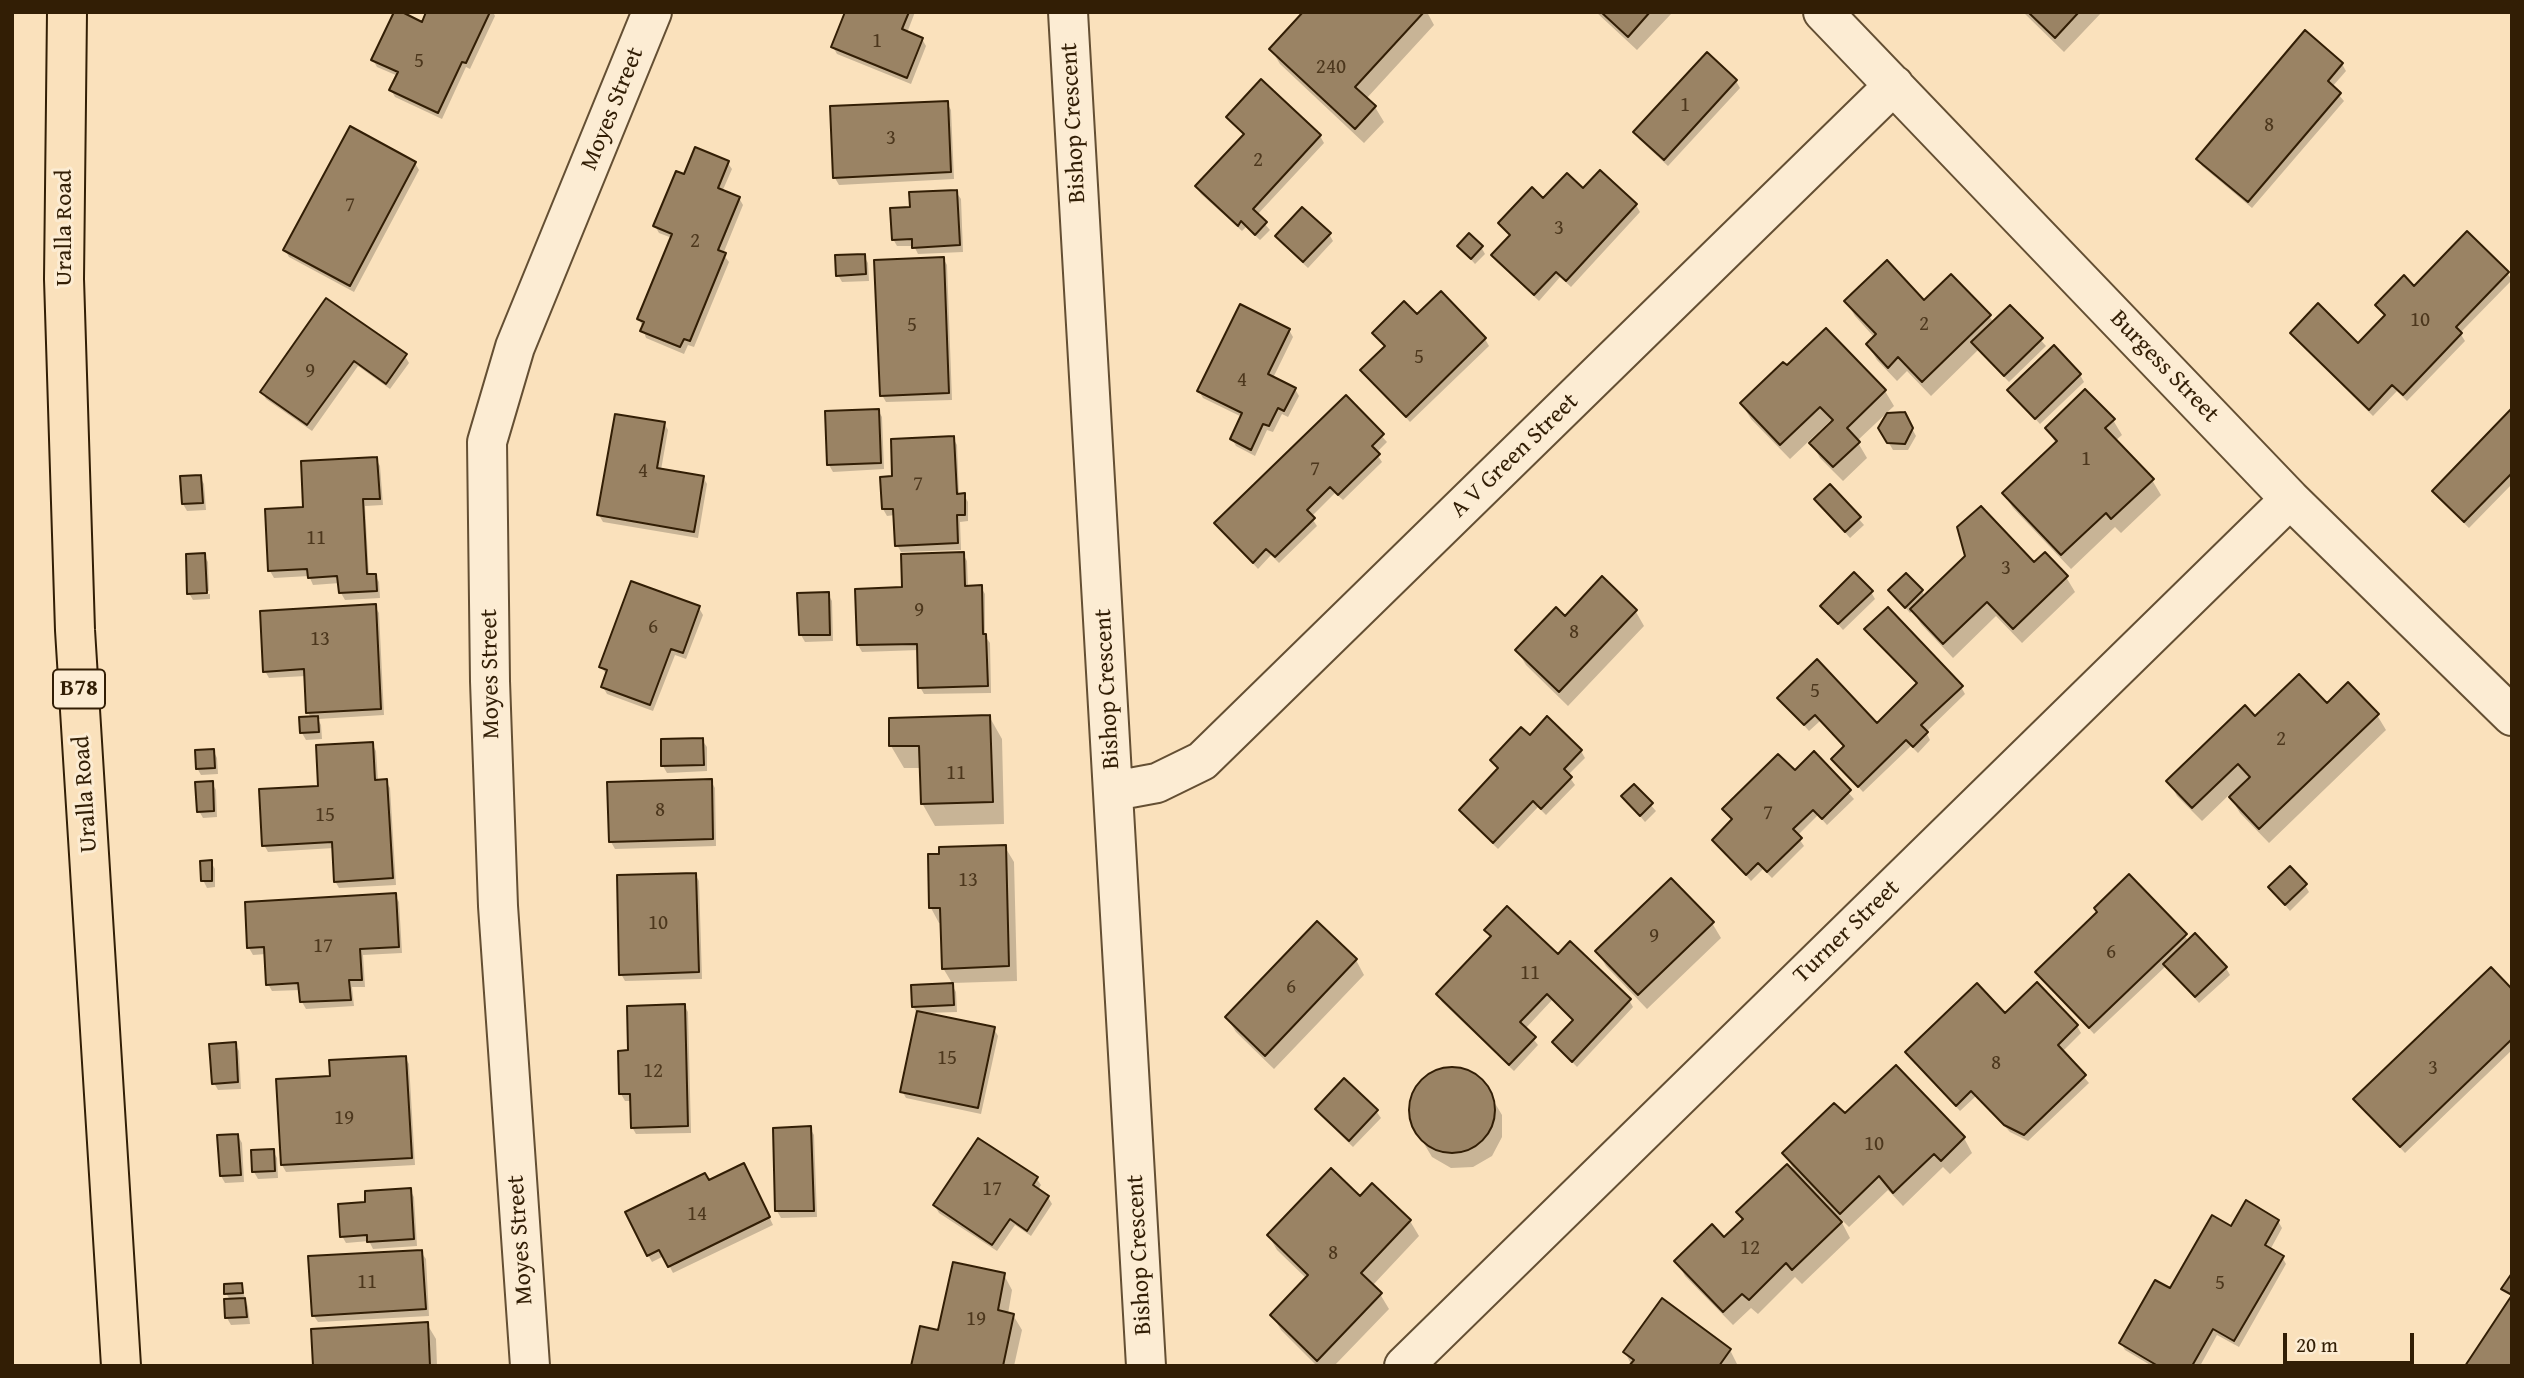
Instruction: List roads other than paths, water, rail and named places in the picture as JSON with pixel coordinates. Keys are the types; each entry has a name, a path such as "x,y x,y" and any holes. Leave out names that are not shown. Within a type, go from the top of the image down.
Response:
{"main road":[{"name":"Uralla Road","path":"67,12 64,278 75,630 121,1366"}],"street":[{"name":"Moyes Street","path":"530,1366 498,906 490,681 487,442 515,347 652,12"},
{"name":"Bishop Crescent","path":"1068,12 1146,1366"},
{"name":"Burgess Street","path":"1823,12 2290,499 2512,716"},
{"name":"A V Green Street","path":"1114,791 1157,783 1202,761 1894,85"},
{"name":"Turner Street","path":"1404,1366 2290,499"}]}
